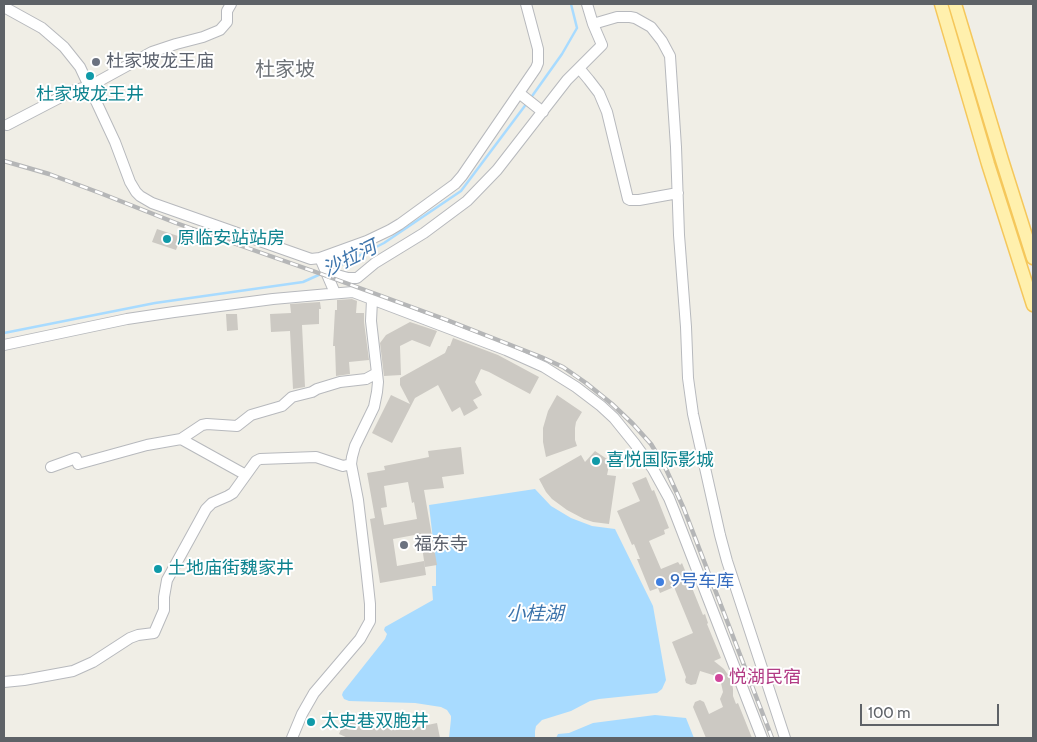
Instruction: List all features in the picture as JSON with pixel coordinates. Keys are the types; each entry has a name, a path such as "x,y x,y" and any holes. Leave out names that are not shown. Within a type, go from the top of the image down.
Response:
{"main road":[{"path":"941,4 988,164 1033,305"},
{"path":"955,4 1033,258"}],"street":[{"path":"7,125 75,90 90,86 152,52 220,30 227,22 230,4"},
{"path":"322,265 400,224 455,184 470,167 521,94 536,68 539,58 538,49 526,4"},
{"path":"4,7 42,28 64,47 80,67 115,142 130,182 136,192 145,200 310,259 348,278 357,278 375,262 424,233 467,200 497,170 541,110 567,80 602,45 586,4"},
{"path":"593,24 617,17 635,18 651,27 670,56 688,378 693,414 727,561 785,738"},
{"path":"578,68 599,93 607,112 628,199 639,200 678,193"},
{"path":"521,94 541,110"},
{"path":"322,265 333,289"},
{"path":"4,345 128,319 333,289 353,292 525,358 576,387 595,401 614,418 653,469 669,498 762,738"},
{"path":"292,738 302,714 314,693 360,638 370,621 370,604 358,500 351,464 355,446 374,407 378,387 371,321 372,300"},
{"path":"52,467 76,458 78,464 147,445 180,439 202,425 237,426 251,415 282,406 292,397 340,382 366,379 377,373"},
{"path":"180,439 246,475"},
{"path":"4,682 73,671 93,662 130,638 154,633 164,610 167,580 206,509 212,503 233,493 256,461 260,459 316,458 343,466 351,464"}],"water":[{"name":"小桂湖","path":"535,489 551,506 571,518 592,526 615,529 653,606 666,680 662,689 657,693 590,701 571,711 542,720 536,726 535,738 449,738 451,716 447,710 441,707 415,703 349,701 344,699 343,692 385,639 387,634 384,630 385,627 433,600 432,586 436,586 436,566 429,505"},
{"path":"655,715 686,718 694,738 556,738 558,734 569,733 593,723"}],"building":[{"name":"原临安站站房","path":"157,229 181,237 176,250 152,242"},
{"path":"352,299 357,301 356,313 364,313 369,360 349,362 350,374 336,376 335,346 333,346 337,300"},
{"path":"320,302 319,324 302,325 305,387 293,389 290,331 271,332 270,314 291,313 290,304"},
{"path":"226,314 237,314 238,330 227,331"},
{"path":"410,322 437,331 430,347 412,340 400,346 401,375 384,376 380,343 386,335"},
{"path":"453,338 498,355 539,377 530,394 481,369 475,382 482,395 473,400 478,408 464,416 460,407 452,412 438,385 415,398 392,443 372,433 391,395 410,404 400,385 400,378 445,353"},
{"path":"557,395 582,412 575,428 577,446 546,457 543,428 548,411"},
{"path":"461,447 464,474 442,477 444,488 424,490 437,565 425,567 420,534 393,539 397,566 424,561 426,575 380,583 370,519 375,518 367,473 385,470 384,466 429,457 428,451","holes":["408,482 412,503 414,502 417,519 384,525 381,508 387,507 384,486"]},
{"path":"595,451 610,461 607,475 616,476 609,524 584,519 567,510 552,499 539,479 581,455 585,462"},
{"path":"646,477 652,491 654,490 669,528 664,530 665,534 649,541 661,569 678,562 680,565 682,563 703,615 705,614 707,624 721,658 714,661 724,669 731,679 733,696 736,704 738,703 752,738 706,738 693,707 695,702 700,700 704,702 709,714 723,707 720,699 723,692 721,683 713,675 700,671 696,684 686,683 686,677 672,642 693,633 674,587 660,593 658,588 650,591 637,559 640,559 634,544 632,545 617,511 640,501 632,483"},
{"path":"348,712 378,724 379,721 384,723 385,720 399,726 416,722 418,727 437,723 440,738 348,738 339,734"}],"waterway":[{"name":"沙拉河","path":"530,99 562,54 577,28 571,4"},
{"name":"沙拉河","path":"331,270 384,243 461,191 527,103"},
{"name":"沙拉河","path":"4,333 155,303 303,282 323,273"}],"railway":[{"path":"4,161 49,174 176,223 447,320 541,357 563,367 586,383 633,424 651,444 666,469 684,509 772,738"}],"place":[{"name":"杜家坡龙王庙","path":"96,62"},
{"name":"杜家坡龙王井","path":"90,76"},
{"name":"原临安站站房","path":"167,239"},
{"name":"喜悦国际影城","path":"596,461"},
{"name":"福东寺","path":"404,545"},
{"name":"土地庙街魏家井","path":"158,569"},
{"name":"9号车库","path":"660,582"},
{"name":"悦湖民宿","path":"719,678"},
{"name":"太史巷双胞井","path":"311,722"}],"district":[{"name":"杜家坡","path":"285,70"}]}
